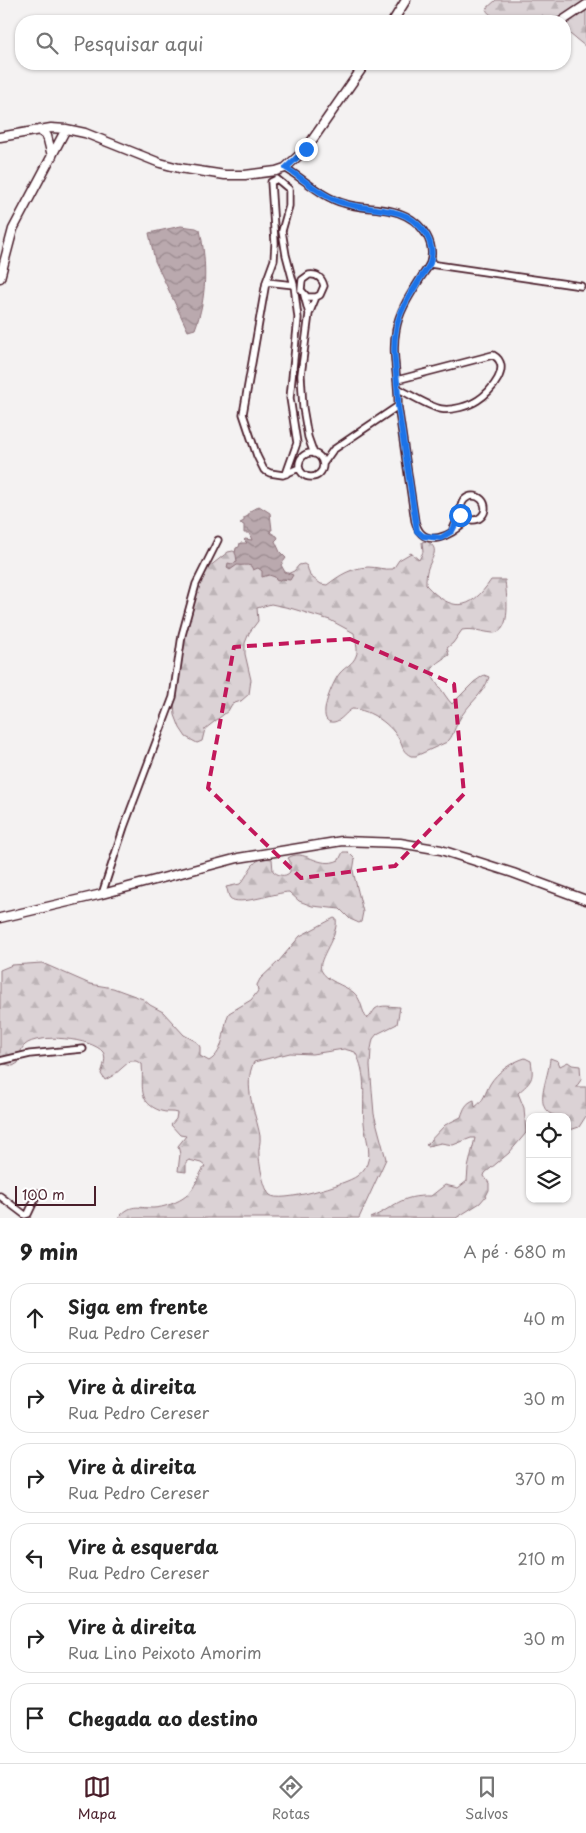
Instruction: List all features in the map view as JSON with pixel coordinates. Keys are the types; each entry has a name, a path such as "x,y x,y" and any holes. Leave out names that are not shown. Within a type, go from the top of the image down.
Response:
{"street":[{"path":"397,15 406,0"},
{"path":"571,15 586,5"},
{"path":"0,137 51,128 66,129 179,168 226,175 246,175 286,168 306,149 361,70"},
{"path":"0,278 13,229 66,129"},
{"path":"39,130 47,136 52,156"},
{"path":"286,168 336,201 395,212 412,219 426,232 430,240 432,252 430,264 403,307 398,320 394,349 398,380 398,406 417,531 423,536 441,538 452,531 468,520 474,520 482,516 485,510 482,500 477,496 467,497 462,502 461,511 452,531"},
{"path":"286,474 297,442 290,398 298,318 294,286 282,231 289,206 289,189 277,179 271,182 275,244 274,260 266,282 243,414 257,456 264,470 276,475 286,474 299,468"},
{"path":"430,264 581,286"},
{"path":"309,314 301,290 302,280 308,275 317,275 323,281 324,286 320,295 316,297 309,314 301,375 303,408 308,437 323,464"},
{"path":"266,282 294,286"},
{"path":"303,294 312,298 316,297"},
{"path":"398,380 493,355 501,360 502,366 500,373 488,392 471,404 462,407 441,409 398,389"},
{"path":"308,437 299,468 304,475 311,477 319,475 323,464 334,450 398,406"},
{"path":"304,456 334,450"},
{"path":"461,511 468,520"},
{"path":"102,894 124,826 173,697 182,635 196,584 218,540"},
{"path":"0,918 102,894 238,858 342,841 400,843 441,850 513,873 586,900"},
{"path":"0,1062 30,1054 83,1049"},
{"path":"0,1196 25,1215 28,1214 38,1193"}],"highlighted area":[{"path":"350,639 454,684 464,794 395,866 301,878 208,788 234,647"}],"green space":[{"path":"496,0 585,0 579,8 568,15 492,15 486,9"},
{"path":"586,8 586,47 571,35 571,18"},
{"path":"426,541 433,547 434,553 427,572 426,585 435,594 452,604 468,603 483,591 491,580 505,580 507,611 506,619 499,631 493,633 462,630 447,648 449,655 432,669 433,677 452,704 474,682 484,675 489,677 483,689 461,716 447,742 416,756 411,756 405,751 392,729 380,719 366,712 352,709 337,721 328,721 325,716 325,709 330,692 337,677 355,659 357,654 354,633 330,620 271,604 257,608 258,621 249,633 245,643 245,654 251,680 249,694 241,701 232,704 228,711 205,729 202,741 197,743 186,737 175,715 174,703 180,674 181,648 200,574 228,552 233,551 285,575 294,571 299,565 304,564 307,566 310,576 321,584 327,585 351,570 368,567 393,569 399,560 411,553 419,560 423,552 422,542"},
{"path":"343,852 348,852 355,859 353,871 363,912 361,922 359,923 350,919 340,909 312,906 299,901 289,892 241,901 234,900 229,896 226,887 240,884 252,866 265,858 272,859 273,871 283,875 290,872 290,861 288,858 294,855 331,862 339,860"},
{"path":"334,918 336,919 334,933 322,960 321,970 323,974 356,995 367,1019 378,1007 400,1007 397,1024 377,1034 373,1039 371,1049 370,1066 374,1114 386,1159 359,1218 118,1218 131,1208 161,1207 183,1198 192,1189 205,1166 189,1160 186,1162 186,1172 178,1171 180,1154 178,1146 186,1136 180,1135 171,1125 176,1119 177,1113 161,1111 148,1103 142,1086 142,1064 130,1061 105,1080 101,1074 105,1057 103,1052 97,1047 77,1040 52,1038 32,1041 25,1045 21,1051 18,1063 13,1066 0,1063 0,970 12,965 42,963 90,984 113,988 143,999 163,1012 184,1035 197,1042 200,1047 200,1056 209,1061 214,1057 221,1045 229,1013 251,1000 258,991 257,985 260,979 279,961 300,936","holes":["344,1049 355,1052 362,1069 364,1087 364,1123 369,1154 365,1168 351,1179 313,1192 286,1197 270,1195 261,1170 260,1136 251,1099 249,1080 254,1062 290,1053 312,1054"]},
{"path":"525,1058 531,1061 531,1079 518,1093 524,1108 526,1133 509,1153 485,1173 484,1176 489,1183 489,1190 480,1203 456,1218 370,1218 404,1200 412,1197 431,1196 445,1185 458,1188 467,1181 475,1138 453,1145 441,1143 426,1145 445,1125 461,1117 467,1104 474,1100 475,1107 478,1105 493,1080 515,1062"},
{"path":"550,1058 558,1061 560,1066 568,1062 572,1065 580,1066 581,1080 576,1087 586,1087 586,1116 579,1127 571,1130 571,1113 550,1113 543,1104 544,1087"}],"water":[{"path":"181,226 200,230 205,268 204,293 199,317 195,329 188,331 155,261 149,233"},
{"path":"259,506 270,513 272,530 270,530 271,533 277,536 278,538 275,541 280,552 286,558 281,565 285,572 293,575 290,580 281,579 278,581 275,577 269,575 262,577 262,571 258,568 253,570 249,565 237,565 230,570 227,568 228,563 237,562 235,553 240,543 247,543 245,539 252,540 249,533 244,533 244,525 240,523 244,521 244,518 248,516 250,511"}],"route":[{"path":"306,149 286,168 336,201 395,212 412,219 426,232 430,240 432,252 430,264 403,307 398,320 394,349 398,406 417,531 423,536 441,538 452,531 460,515"}]}
